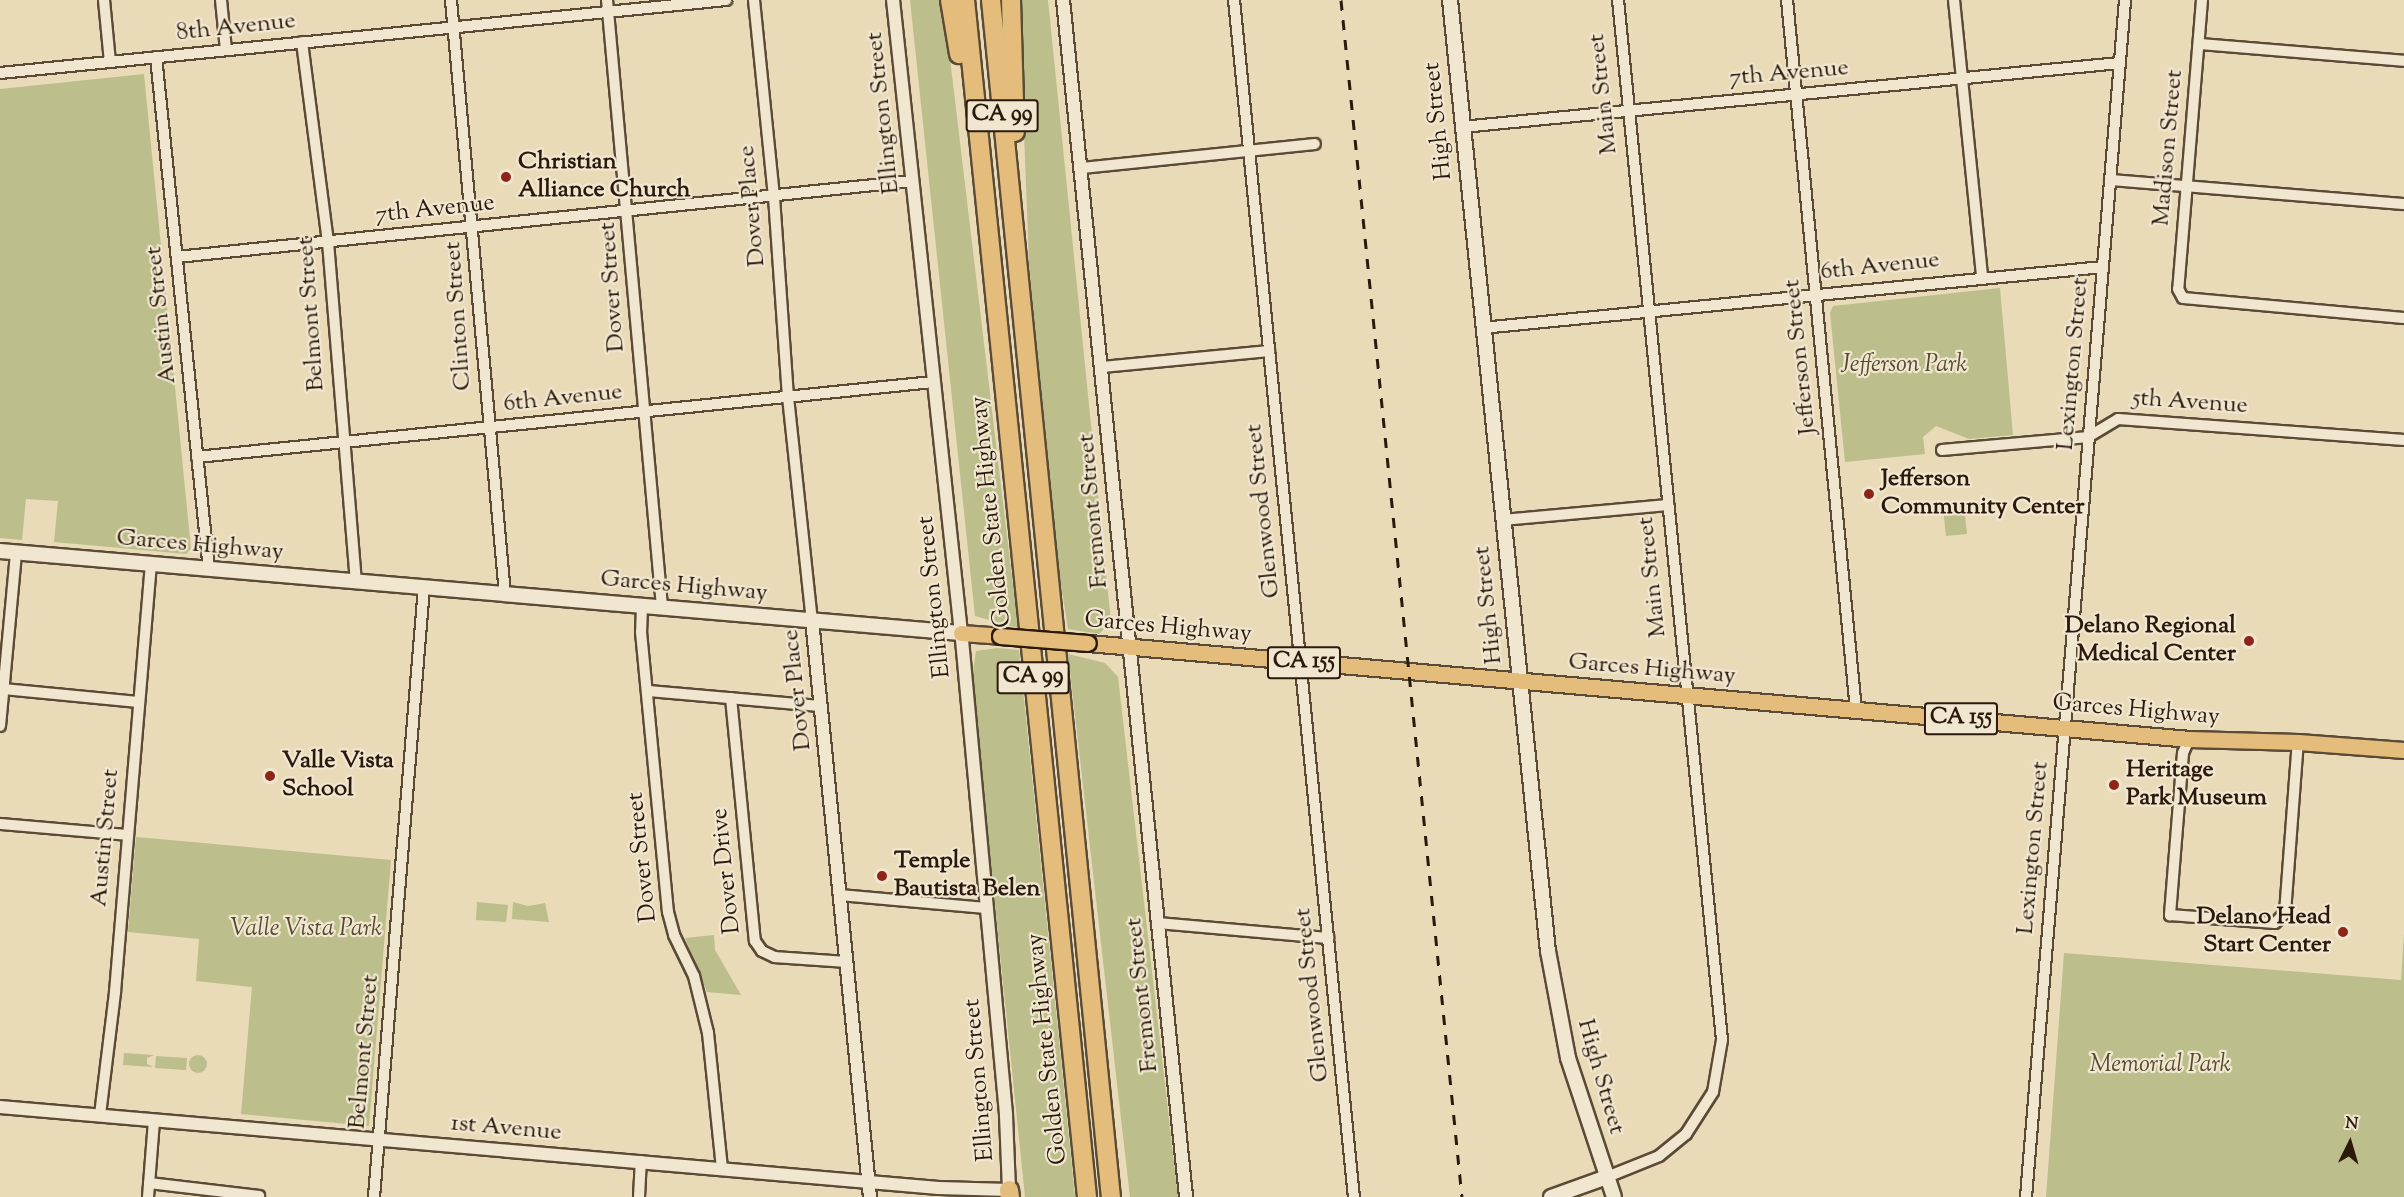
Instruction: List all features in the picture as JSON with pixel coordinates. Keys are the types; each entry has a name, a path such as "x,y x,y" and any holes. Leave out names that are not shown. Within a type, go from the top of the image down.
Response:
{"highway":[{"path":"950,0 979,158"},
{"name":"Golden State Highway","path":"965,0 979,158 1087,1197"},
{"name":"Golden State Highway","path":"991,0 1111,1197"},
{"path":"1011,0 1014,232"}],"main road":[{"name":"High Street","path":"1450,0 1502,520 1556,1005 1568,1058 1614,1197"},
{"name":"Garces Highway","path":"0,551 2189,739 2298,742 2404,750"},
{"name":"Main Street","path":"1551,1197 1607,1177"}],"street":[{"path":"104,0 110,62"},
{"path":"221,0 226,50"},
{"name":"Clinton Street","path":"452,0 474,228 488,428 505,594"},
{"name":"8th Avenue","path":"0,73 454,26 608,6 726,0"},
{"name":"Dover Place","path":"754,0 774,197 788,397 870,1197"},
{"name":"Ellington Street","path":"893,0 961,633 1006,1114 1010,1193"},
{"name":"Fremont Street","path":"1063,0 1102,367 1127,646 1186,1197"},
{"name":"Glenwood Street","path":"1234,0 1354,1197"},
{"name":"Main Street","path":"1607,1177 1649,1161 1677,1143 1702,1114 1719,1074 1721,1023 1618,0"},
{"name":"Jefferson Street","path":"1787,0 1856,710"},
{"path":"1954,0 1982,278"},
{"name":"Lexington Street","path":"2026,1197 2125,0"},
{"name":"Madison Street","path":"2202,0 2178,289 2182,298 2404,318"},
{"name":"Dover Street","path":"608,6 662,607"},
{"name":"Belmont Street","path":"302,42 328,242 356,582"},
{"path":"2199,44 2404,61"},
{"name":"Austin Street","path":"156,57 209,570"},
{"name":"7th Avenue","path":"1462,127 2120,63"},
{"path":"1082,168 1315,144"},
{"path":"2110,180 2404,204"},
{"name":"7th Avenue","path":"177,257 912,181"},
{"name":"6th Avenue","path":"1482,328 2103,267"},
{"path":"1102,367 1269,351"},
{"name":"6th Avenue","path":"197,457 933,382"},
{"name":"5th Avenue","path":"1942,450 2088,437 2118,419 2404,440"},
{"path":"1502,520 1668,505"},
{"path":"0,726 16,552"},
{"name":"Austin Street","path":"100,1115 128,835 151,564"},
{"name":"Belmont Street","path":"374,1197 424,588"},
{"name":"Dover Street","path":"642,606 668,912 674,935 694,976 706,1025 722,1168"},
{"path":"3,689 138,702"},
{"path":"648,691 820,706"},
{"name":"Dover Drive","path":"731,698 755,941 762,951 775,957 846,962"},
{"path":"2189,739 2183,753 2170,915 2275,922 2285,914 2298,742"},
{"path":"0,824 128,835"},
{"path":"839,896 986,908"},
{"path":"1157,923 1328,938"},
{"name":"1st Avenue","path":"0,1107 1010,1193"},
{"path":"148,1197 154,1120"},
{"path":"639,1197 641,1161"},
{"path":"149,1184 259,1196"}],"green space":[{"path":"910,0 943,0 1018,628 975,616"},
{"path":"1019,0 1048,0 1111,622 1099,634 1068,629 1058,565 1029,264"},
{"path":"144,74 191,549 186,554 54,542 58,501 26,499 22,540 0,538 0,89"},
{"name":"Jefferson Park","path":"2000,288 2013,435 1969,439 1936,426 1923,437 1925,454 1845,462 1830,313 1833,306"},
{"path":"1964,506 1967,534 1946,536 1943,508"},
{"path":"998,648 1019,650 1075,1197 1025,1197 972,680 976,651"},
{"path":"1068,654 1105,663 1118,677 1178,1197 1130,1197"},
{"name":"Valle Vista Park","path":"136,837 391,860 369,1126 241,1114 252,987 196,981 199,939 128,932"},
{"path":"477,902 508,905 506,922 476,920"},
{"path":"513,902 528,906 545,903 549,922 512,919"},
{"name":"Memorial Park","path":"2404,934 2404,1197 2046,1197 2064,953 2401,980"},
{"path":"714,935 715,950 741,995 707,992 685,938"},
{"path":"124,1053 154,1055 147,1058 147,1064 153,1067 123,1065"},
{"path":"198,1055 204,1058 207,1064 204,1070 198,1073 192,1070 189,1064 192,1058"},
{"path":"156,1056 187,1058 186,1070 155,1068"}],"railway":[{"path":"1341,0 1462,1197"}],"place":[{"name":"Christian Alliance Church","path":"506,177"},
{"name":"Jefferson Community Center","path":"1869,494"},
{"name":"Delano Regional Medical Center","path":"2249,641"},
{"name":"Valle Vista School","path":"270,776"},
{"name":"Heritage Park Museum","path":"2114,785"},
{"name":"Temple Bautista Belen","path":"882,876"},
{"name":"Delano Head Start Center","path":"2343,932"}]}
